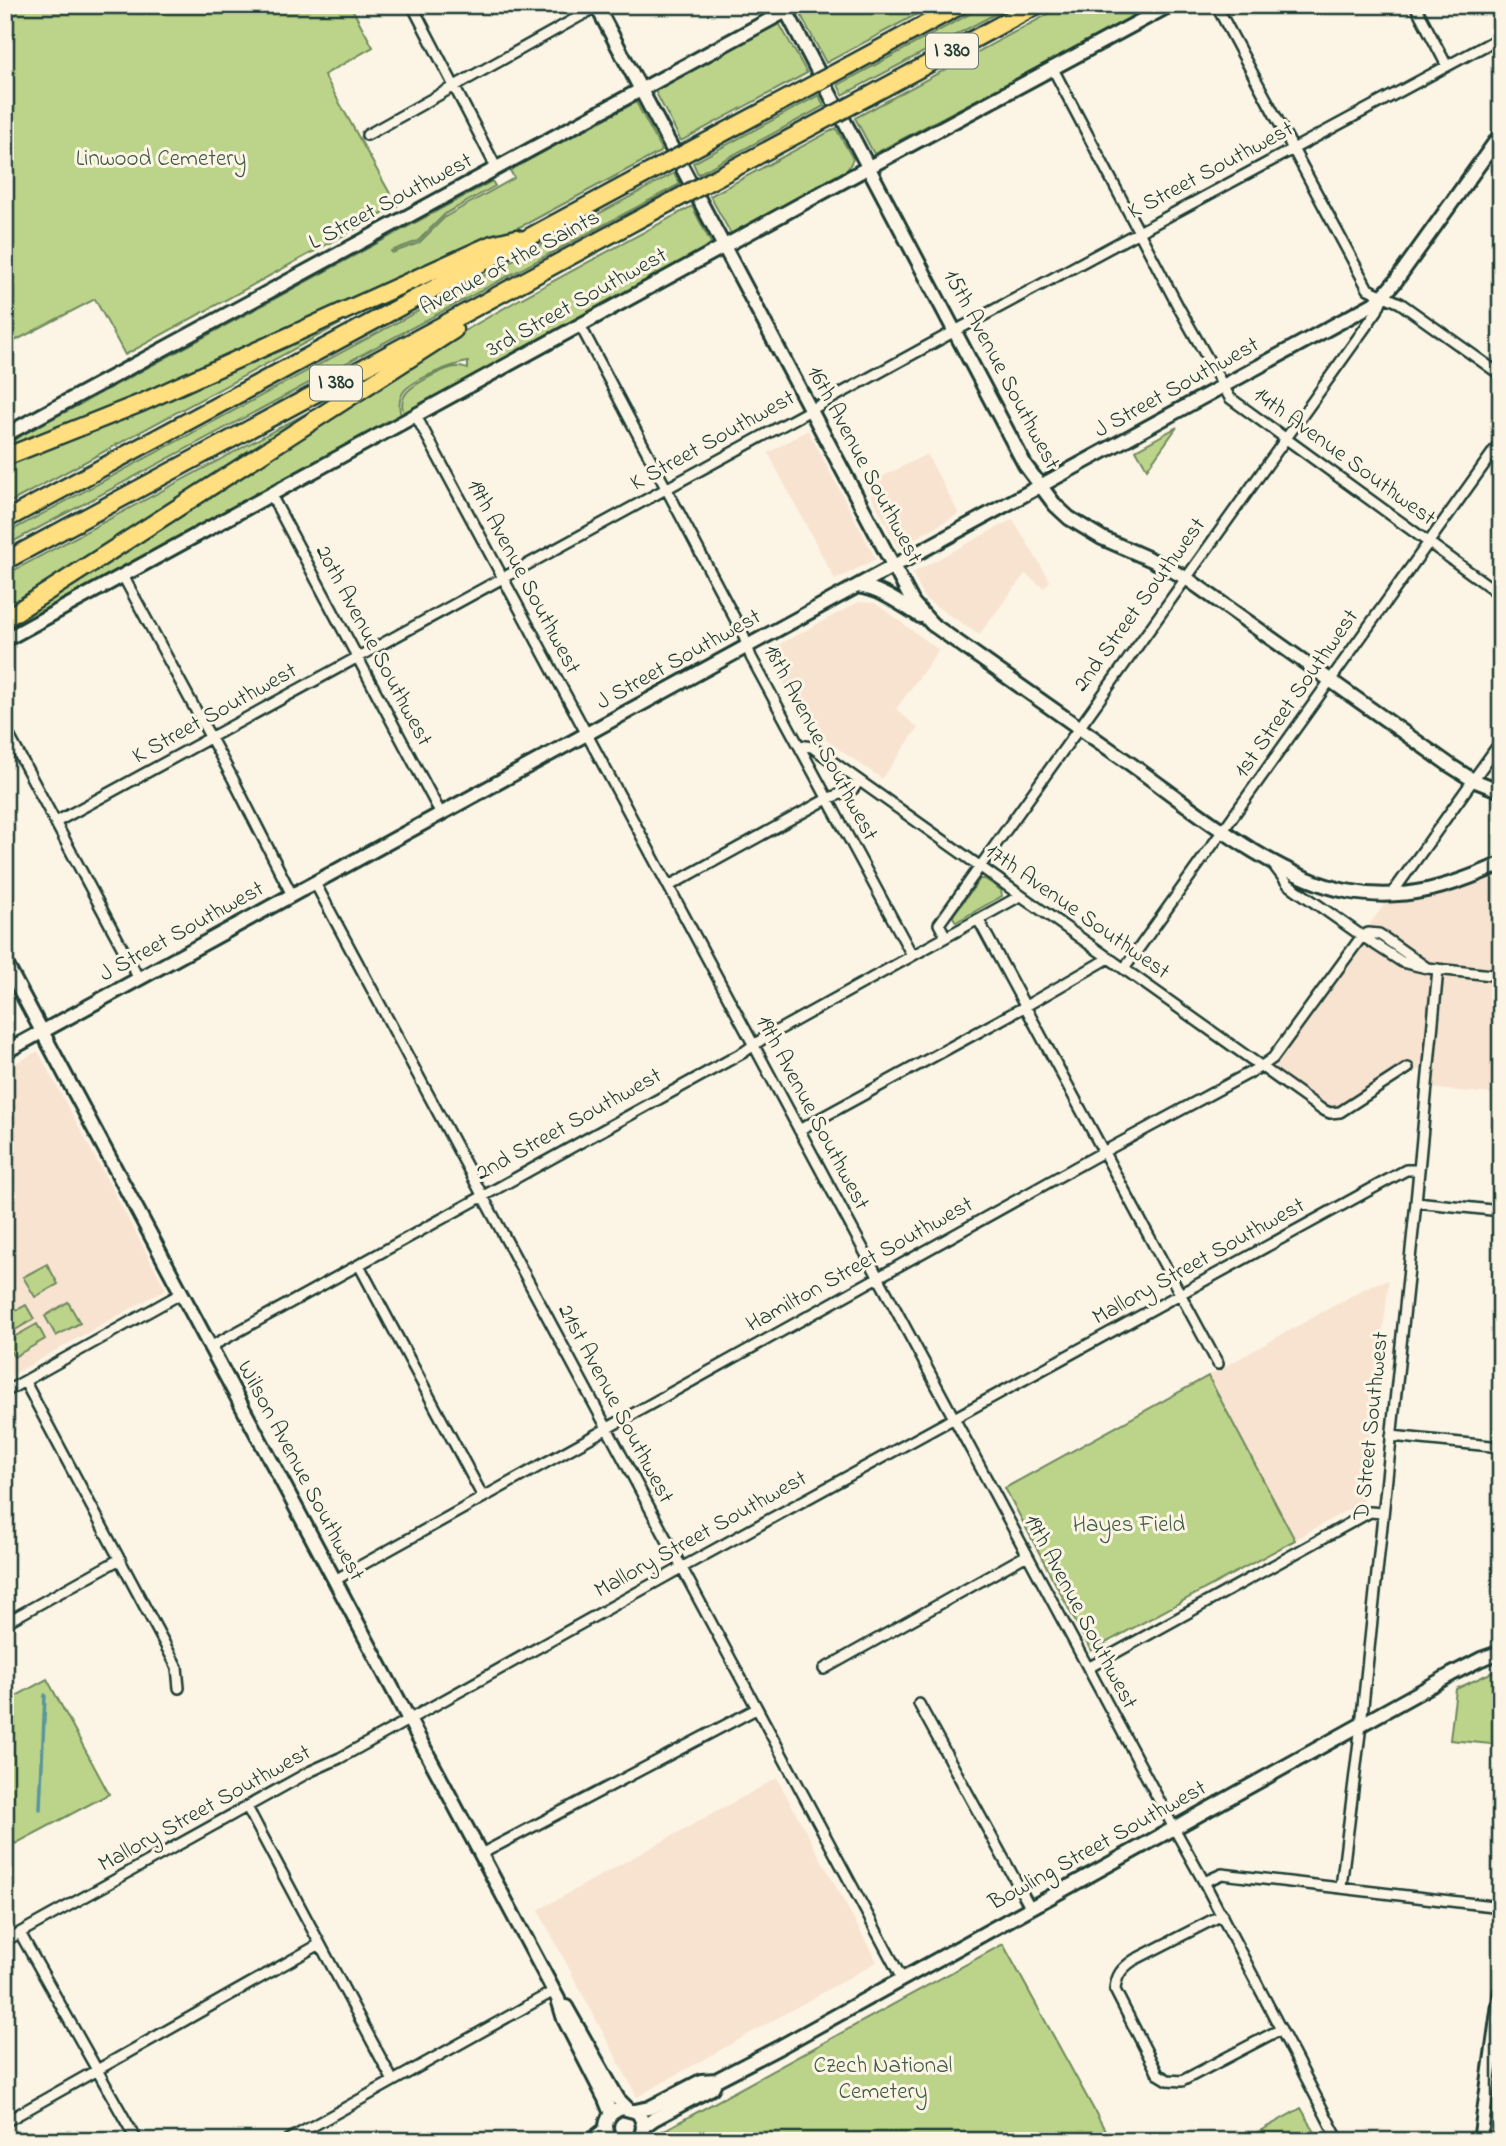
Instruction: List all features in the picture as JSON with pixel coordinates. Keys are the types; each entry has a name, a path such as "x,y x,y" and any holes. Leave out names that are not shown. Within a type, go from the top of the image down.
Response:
{"highway":[{"name":"Avenue of the Saints","path":"5,520 961,5"},
{"name":"Avenue of the Saints","path":"5,561 1037,5"},
{"path":"5,457 141,403 492,244 537,234"},
{"path":"5,619 555,265"}],"main road":[{"name":"3rd Street Southwest","path":"5,640 1170,5"},
{"name":"16th Avenue Southwest","path":"598,6 913,603 932,624 1224,831 1305,879 1332,888 1391,895 1447,886 1501,864"},
{"name":"L Street Southwest","path":"5,435 642,90 788,7"},
{"name":"15th Avenue Southwest","path":"788,7 1025,465 1055,505 1069,518 1102,538 1185,578 1441,760 1473,780 1501,791"},
{"name":"2nd Street Southwest","path":"1378,300 1395,282 1501,134"},
{"name":"J Street Southwest","path":"5,1052 1378,300"},
{"path":"858,586 883,593 932,624"},
{"name":"Wilson Avenue Southwest","path":"5,962 556,1996 564,2019 606,2099 611,2114"},
{"name":"Bowling Street Southwest","path":"611,2114 617,2109 649,2108 701,2081 716,2080 1468,1666 1501,1652"},
{"path":"1480,2141 1501,1990"},
{"name":"Wilson Avenue Southwest","path":"556,1996 568,2009 618,2099 640,2117 640,2136"},
{"name":"Bowling Street Southwest","path":"640,2136 654,2119 712,2088 716,2080"},
{"path":"590,2141 609,2135 607,2121 611,2114"}],"street":[{"path":"412,5 497,169"},
{"path":"1216,5 1368,289 1378,300 1400,303 1501,375"},
{"path":"1415,5 1447,66"},
{"path":"367,135 598,6"},
{"name":"K Street Southwest","path":"56,822 955,331 1501,37"},
{"name":"14th Avenue Southwest","path":"1052,67 1230,398 1501,595"},
{"path":"1488,151 1501,160"},
{"name":"2nd Street Southwest","path":"946,937 939,924 1377,311 1378,300"},
{"name":"18th Avenue Southwest","path":"580,325 827,799 912,955"},
{"name":"19th Avenue Southwest","path":"416,416 1222,1915 1339,2141"},
{"name":"1st Street Southwest","path":"1124,969 1501,441"},
{"name":"20th Avenue Southwest","path":"271,495 441,814"},
{"path":"123,576 233,779 292,895"},
{"path":"5,728 139,979"},
{"path":"1391,895 1501,741"},
{"name":"17th Avenue Southwest","path":"799,745 812,747 1321,1109 1331,1113 1340,1112 1408,1068"},
{"path":"669,886 827,799 853,789 859,781"},
{"path":"1269,859 1288,884 1402,962 1427,968 1501,976"},
{"name":"21st Avenue Southwest","path":"315,883 902,1979"},
{"name":"2nd Street Southwest","path":"210,1347 744,1052 1020,895"},
{"path":"978,919 1219,1364"},
{"name":"Hamilton Street Southwest","path":"335,1580 1103,1151 1262,1066 1273,1058 1362,936"},
{"path":"799,1130 1109,958"},
{"name":"D Street Southwest","path":"1341,1887 1361,1725 1438,969"},
{"name":"Mallory Street Southwest","path":"5,1941 1406,1170 1419,1170"},
{"path":"1416,1202 1501,1211"},
{"path":"359,1265 483,1497"},
{"path":"5,1392 182,1293"},
{"path":"25,1381 177,1667 179,1688"},
{"path":"1391,1436 1501,1447"},
{"path":"1088,1668 1370,1512 1382,1513"},
{"path":"824,1669 1027,1555"},
{"path":"5,1623 120,1559"},
{"path":"919,1704 1030,1907"},
{"path":"481,1854 757,1709"},
{"path":"247,1807 393,2081"},
{"path":"1204,1882 1222,1874 1501,1908"},
{"path":"1222,1915 1134,1960 1122,1968 1115,1980 1115,1990 1158,2074 1168,2080 1182,2081 1281,2029"},
{"path":"20,1933 137,2141"},
{"path":"5,2122 320,1944"},
{"path":"286,2141 393,2081 556,1996"}],"shaded area":[{"path":"808,430 876,559 835,580 768,453"},
{"path":"927,454 959,514 898,548 866,485"},
{"path":"1013,519 1050,581 1044,588 1025,574 979,635 925,599 912,573"},
{"path":"859,602 875,603 939,650 896,709 918,728 882,779 808,728 767,651"},
{"path":"1501,873 1501,1095 1426,1088 1427,1066 1330,1113 1265,1068 1391,895"},
{"path":"38,1051 166,1289 5,1379 5,1069"},
{"path":"1389,1280 1363,1501 1295,1540 1208,1376 1371,1285"},
{"path":"777,1778 877,1962 637,2097 538,1910"}],"green space":[{"name":"Linwood Cemetery","path":"5,5 350,5 373,47 324,75 397,206 125,355 95,299 5,346"},
{"path":"812,5 934,5 826,63 802,17 801,11"},
{"path":"986,5 1012,5 843,95 838,85"},
{"path":"1065,5 1155,5 874,154 855,118"},
{"path":"779,23 807,73 681,141 655,91"},
{"path":"819,95 824,106 698,174 693,163"},
{"path":"636,102 662,151 528,223 158,391 5,452 5,441 73,408 492,181 495,186 445,214 418,241 391,251 392,253 419,243 445,217 514,178 510,170"},
{"path":"836,128 853,159 848,169 731,234 710,196"},
{"path":"674,173 680,184 5,546 5,534"},
{"path":"692,206 711,243 707,247 404,414 403,399 411,389 446,369 468,369 468,362 446,368 420,380 402,394 399,404 401,415 5,633 5,625 431,350"},
{"path":"343,320 342,323 5,505 5,462"},
{"path":"331,400 5,614 5,575"},
{"path":"1177,427 1147,469 1136,450"},
{"path":"980,879 985,879 1001,890 1002,896 956,922 954,914"},
{"path":"47,1264 58,1284 35,1297 23,1277"},
{"path":"68,1302 80,1323 56,1336 45,1316"},
{"path":"26,1305 34,1319 5,1336 5,1316"},
{"path":"37,1324 45,1339 14,1357 5,1342"},
{"name":"Hayes Field","path":"1208,1376 1295,1540 1091,1651 1005,1488"},
{"path":"1501,1668 1501,1745 1450,1740 1456,1689"},
{"path":"47,1679 109,1794 15,1844 5,1826 5,1702"},
{"name":"Czech National Cemetery","path":"1003,1944 1111,2141 654,2141 652,2137"},
{"path":"1301,2108 1320,2141 1242,2141"}],"waterway":[{"path":"40,1809 45,1695"}]}
